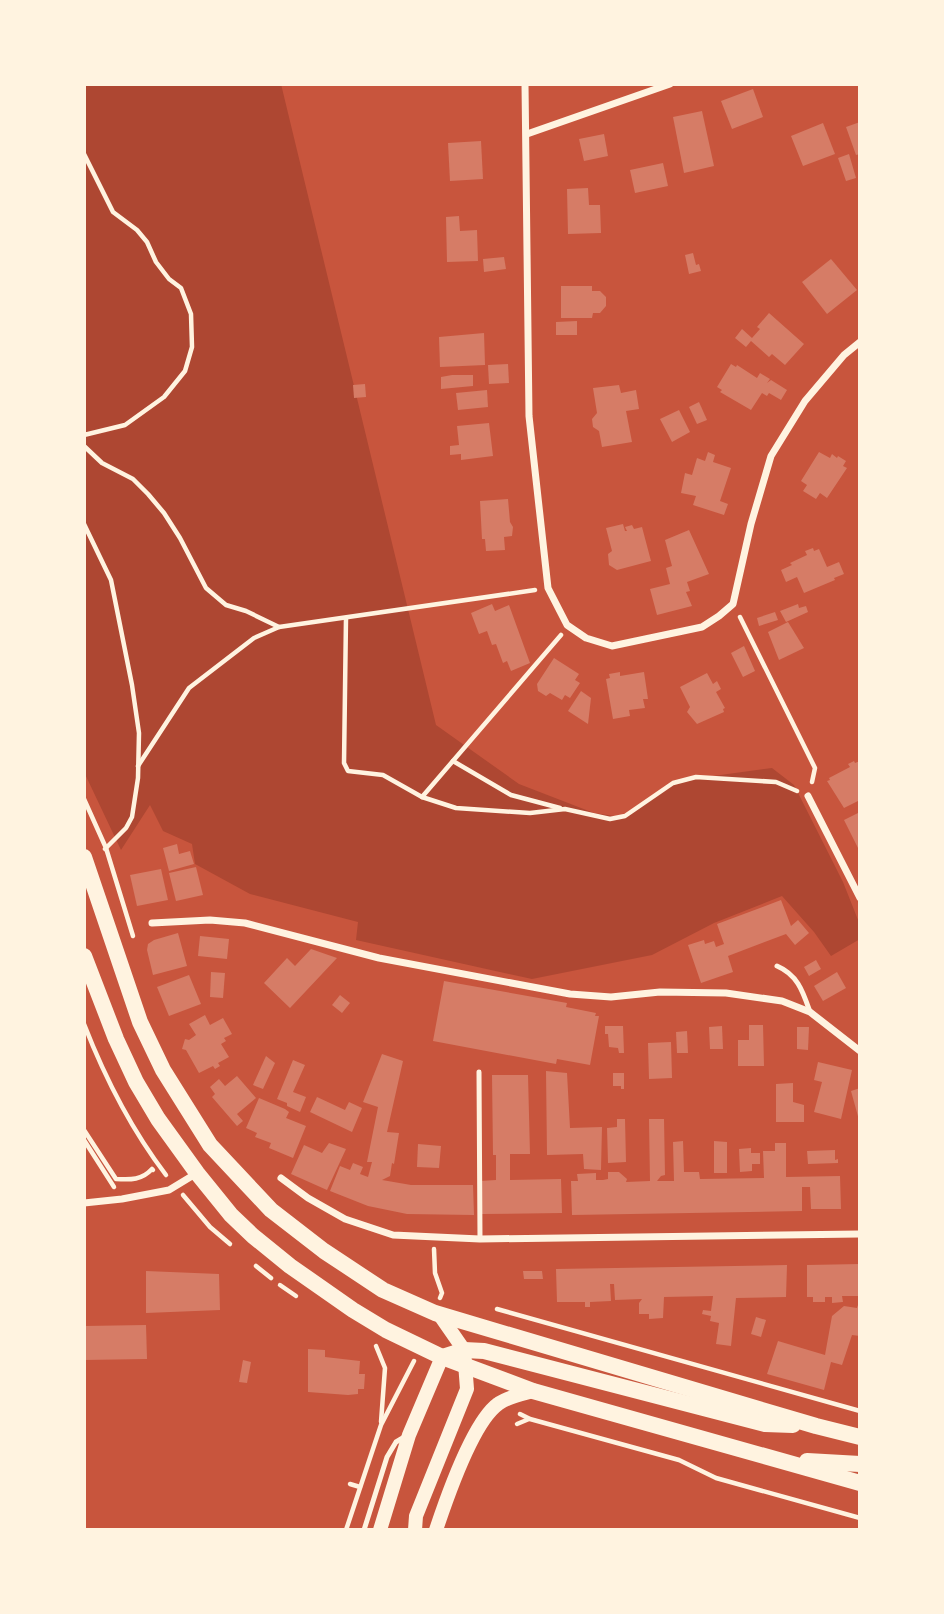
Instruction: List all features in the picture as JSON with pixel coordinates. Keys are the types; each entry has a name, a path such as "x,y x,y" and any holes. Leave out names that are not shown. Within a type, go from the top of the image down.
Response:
{"main road":[{"path":"85,861 140,1022 163,1070 210,1145 271,1210 324,1251 383,1290 439,1314 860,1437"},
{"path":"84,956 136,1082 158,1119 197,1173 231,1215 290,1266 386,1330 442,1357 507,1355 765,1424 816,1426"},
{"path":"415,1530 416,1516 467,1389 465,1357 439,1314"},
{"path":"380,1530 409,1435 442,1357"},
{"path":"465,1357 533,1391 860,1483"},
{"path":"436,1530 477,1431 489,1413 499,1403 533,1391"},
{"path":"777,1460 860,1464"}],"street":[{"path":"525,84 529,416 548,588 567,625 586,638 612,646 702,627 733,604 751,524 771,456 804,401 844,355 860,342"},
{"path":"527,134 670,84"},
{"path":"808,796 860,898"},
{"path":"152,923 210,920 246,923 379,958 570,994 611,997 660,992 726,993 782,1000 810,1012 860,1051"},
{"path":"84,1203 169,1190 197,1173"},
{"path":"281,1178 307,1198 345,1219 393,1236 480,1239 860,1234"}],"lane":[{"path":"777,966 794,977 810,1012"},
{"path":"479,1072 480,1239"},
{"path":"364,1530 387,1457 396,1442 409,1435"}],"path":[{"path":"84,154 113,212 137,230 147,242 156,262 169,279 181,288 191,314 192,346 185,371 164,397 125,425 84,435"},
{"path":"84,446 102,463 132,479 148,494 180,538 206,588 226,605 279,626"},
{"path":"84,524 111,580 139,733 132,817 126,828 106,848"},
{"path":"138,766 189,688 254,638 279,626 548,588"},
{"path":"453,761 511,795 610,818 625,816 673,783 696,777 776,782 808,796 815,768 733,604"},
{"path":"346,618 344,763 348,771 383,775 422,797 456,808 530,813 565,809"},
{"path":"422,797 567,625"},
{"path":"84,799 106,848 135,943"},
{"path":"107,924 144,914 152,923"},
{"path":"84,1130 116,1179 145,1177 153,1170"},
{"path":"84,1140 122,1199"},
{"path":"434,1237 435,1273 442,1293"},
{"path":"432,1289 453,1296"},
{"path":"488,1307 860,1411"},
{"path":"375,1345 385,1368 381,1425"},
{"path":"517,1424 530,1419 679,1460 716,1478 860,1518"}],"shaded area":[{"path":"84,84 281,84 436,725 519,784 594,813 621,817 677,781 772,768 794,785 843,882 860,925 860,939 831,956 782,896 714,923 652,955 532,979 356,940 358,922 250,894 195,864 192,844 163,831 150,805 121,850 84,772"}],"building":[{"path":"753,89 763,117 732,129 721,101"},
{"path":"702,111 714,166 684,173 673,117"},
{"path":"860,122 860,154 856,155 846,127"},
{"path":"823,123 835,154 803,166 791,136"},
{"path":"604,134 608,156 584,161 579,139"},
{"path":"481,141 483,179 450,181 448,143"},
{"path":"849,154 856,178 846,181 838,158"},
{"path":"663,163 668,186 635,193 630,170"},
{"path":"588,188 589,205 600,205 601,233 568,234 567,189"},
{"path":"459,216 460,231 477,230 478,261 447,262 446,217"},
{"path":"693,253 696,265 699,264 701,271 689,274 685,255"},
{"path":"504,257 506,269 484,272 483,259"},
{"path":"831,259 857,290 827,314 802,282"},
{"path":"561,286 592,286 592,291 600,291 606,297 606,306 600,313 593,313 592,318 561,318"},
{"path":"769,313 804,344 785,365 772,354 769,357 751,341 746,347 735,338 742,329 752,338"},
{"path":"577,321 577,335 556,335 556,322"},
{"path":"484,333 485,365 440,367 439,337"},
{"path":"508,364 509,383 489,384 488,365"},
{"path":"731,364 757,378 760,373 770,379 767,383 771,380 787,390 781,400 769,393 767,396 762,393 751,410 720,392 722,390 717,387"},
{"path":"473,375 473,386 441,389 441,377"},
{"path":"365,384 366,397 354,398 353,385"},
{"path":"619,385 621,393 636,390 639,409 626,411 632,442 602,447 599,431 593,427 592,419 597,413 593,388"},
{"path":"487,390 488,407 458,410 456,393"},
{"path":"699,402 707,420 697,424 689,407"},
{"path":"679,410 690,432 672,442 660,419"},
{"path":"489,423 493,456 461,460 461,454 450,455 450,446 459,445 457,426"},
{"path":"708,452 715,455 713,462 731,468 720,501 728,504 724,515 693,505 696,496 681,493 685,473 692,475 697,458 705,461"},
{"path":"819,452 830,458 832,454 837,458 838,456 846,461 843,466 847,468 827,498 820,493 816,499 803,491 807,485 801,481"},
{"path":"508,499 512,536 504,537 505,550 486,551 485,539 482,539 480,501"},
{"path":"623,524 625,531 625,527 632,525 634,529 642,527 651,561 617,570 609,565 608,554 612,551 606,528"},
{"path":"689,530 709,574 687,582 690,591 686,592 692,606 657,615 650,589 670,584 666,568 672,566 665,540"},
{"path":"813,548 814,551 819,549 827,567 839,562 844,574 804,593 797,577 786,582 781,570 807,555 805,551"},
{"path":"492,604 495,611 509,605 530,663 511,671 507,661 503,663 496,644 492,645 487,631 479,634 471,613"},
{"path":"798,604 799,608 806,606 808,612 786,622 780,611"},
{"path":"775,612 778,620 759,626 757,618"},
{"path":"788,622 804,648 779,660 768,632"},
{"path":"744,646 755,671 743,677 731,653"},
{"path":"554,658 579,674 575,680 580,683 570,698 565,695 562,700 550,693 546,696 538,691 537,684"},
{"path":"620,672 620,676 644,672 648,699 643,699 645,708 629,710 630,716 613,719 606,679 610,678 609,674"},
{"path":"707,673 713,684 717,681 721,689 716,692 725,708 724,712 697,724 687,712 690,707 680,687"},
{"path":"581,691 591,698 588,724 568,711"},
{"path":"860,761 860,800 844,808 827,781 850,767 848,764"},
{"path":"860,812 860,852 844,820"},
{"path":"177,844 179,854 190,851 194,864 169,871 163,848"},
{"path":"196,867 203,895 176,901 169,873"},
{"path":"161,869 168,900 137,906 130,875"},
{"path":"781,900 791,926 798,920 809,933 795,945 786,934 728,956 733,972 701,983 688,945 704,940 705,944 714,941 716,947 724,944 717,924"},
{"path":"178,933 187,966 153,975 148,944"},
{"path":"200,936 229,939 227,959 198,956"},
{"path":"311,949 337,958 290,1008 264,983 287,958 295,966"},
{"path":"816,960 821,969 809,976 804,967"},
{"path":"211,972 225,973 223,998 210,997"},
{"path":"837,972 846,988 823,1001 814,986"},
{"path":"189,975 201,1004 169,1016 157,987"},
{"path":"444,981 567,1003 566,1007 596,1013 595,1016 599,1016 590,1065 557,1059 556,1064 433,1041"},
{"path":"340,995 350,1003 342,1013 332,1005"},
{"path":"205,1015 210,1025 223,1018 232,1034 224,1038 226,1041 221,1044 229,1057 218,1063 220,1066 215,1069 213,1066 199,1073 186,1050 182,1049 185,1039 189,1040 196,1035 189,1024"},
{"path":"749,1025 763,1025 764,1066 738,1066 738,1040 749,1040"},
{"path":"605,1026 623,1026 624,1053 619,1053 618,1048 609,1047"},
{"path":"722,1026 723,1049 710,1049 709,1027"},
{"path":"797,1027 809,1027 808,1050 797,1049"},
{"path":"687,1031 688,1053 677,1053 676,1032"},
{"path":"671,1042 672,1078 649,1079 648,1043"},
{"path":"382,1054 403,1061 387,1132 399,1133 394,1164 392,1163 390,1176 382,1180 411,1185 473,1185 474,1215 407,1214 368,1206 330,1191 340,1166 350,1170 353,1163 363,1167 360,1174 368,1177 372,1162 367,1162 378,1107 363,1102"},
{"path":"266,1056 275,1063 263,1089 253,1085"},
{"path":"293,1060 305,1065 293,1092 306,1097 300,1112 277,1099"},
{"path":"818,1062 852,1070 841,1119 814,1112 822,1082 814,1080"},
{"path":"546,1071 567,1073 570,1128 602,1127 601,1170 584,1169 583,1154 547,1155"},
{"path":"613,1073 624,1073 624,1089 621,1089 621,1086 613,1086"},
{"path":"492,1075 528,1075 530,1154 510,1154 510,1180 561,1179 562,1213 482,1214 480,1181 496,1180"},
{"path":"237,1076 256,1098 237,1114 243,1121 237,1126 212,1097 215,1094 210,1087 219,1079 225,1086"},
{"path":"793,1083 793,1102 804,1105 804,1122 776,1122 776,1084"},
{"path":"860,1088 860,1120 859,1120 851,1091"},
{"path":"317,1097 345,1110 349,1102 362,1108 352,1132 310,1112"},
{"path":"259,1098 285,1109 289,1112 286,1118 306,1126 293,1158 269,1148 271,1143 255,1137 257,1133 246,1128"},
{"path":"617,1119 625,1119 626,1162 608,1163 607,1128 617,1127"},
{"path":"649,1119 664,1119 665,1175 657,1181 674,1181 673,1142 683,1141 684,1172 699,1172 700,1179 764,1178 763,1151 775,1151 775,1143 786,1143 786,1177 840,1176 841,1209 811,1209 810,1187 802,1187 802,1211 572,1215 571,1181 578,1181 577,1174 596,1173 596,1180 603,1180 608,1179 608,1172 619,1172 627,1179 626,1182 650,1181"},
{"path":"714,1141 727,1142 727,1173 714,1173"},
{"path":"329,1143 346,1149 327,1190 291,1174 304,1145 322,1153"},
{"path":"418,1144 441,1146 439,1168 417,1167"},
{"path":"751,1148 751,1153 760,1153 760,1164 752,1164 752,1171 740,1172 739,1149"},
{"path":"835,1150 835,1160 838,1159 838,1163 808,1164 807,1151"},
{"path":"860,1264 860,1296 842,1296 843,1302 832,1303 832,1297 825,1297 825,1302 813,1302 813,1297 807,1297 807,1265"},
{"path":"787,1265 786,1297 736,1298 731,1346 716,1344 719,1323 710,1321 711,1316 702,1314 703,1310 711,1311 713,1296 664,1297 663,1318 649,1319 649,1314 639,1314 639,1303 642,1299 615,1300 614,1284 610,1284 611,1301 590,1302 590,1307 585,1307 585,1302 557,1302 556,1269"},
{"path":"146,1271 219,1274 220,1310 146,1313"},
{"path":"523,1271 542,1271 543,1279 524,1279"},
{"path":"859,1302 860,1336 852,1335 842,1365 831,1362 824,1390 767,1374 778,1341 825,1355 832,1316 844,1306 857,1308"},
{"path":"756,1317 766,1320 761,1337 751,1334"},
{"path":"146,1325 147,1359 84,1360 84,1326"},
{"path":"308,1349 325,1350 325,1357 360,1361 359,1374 365,1374 364,1389 358,1389 358,1394 348,1395 308,1392"},
{"path":"243,1360 251,1362 247,1383 239,1382"}]}
